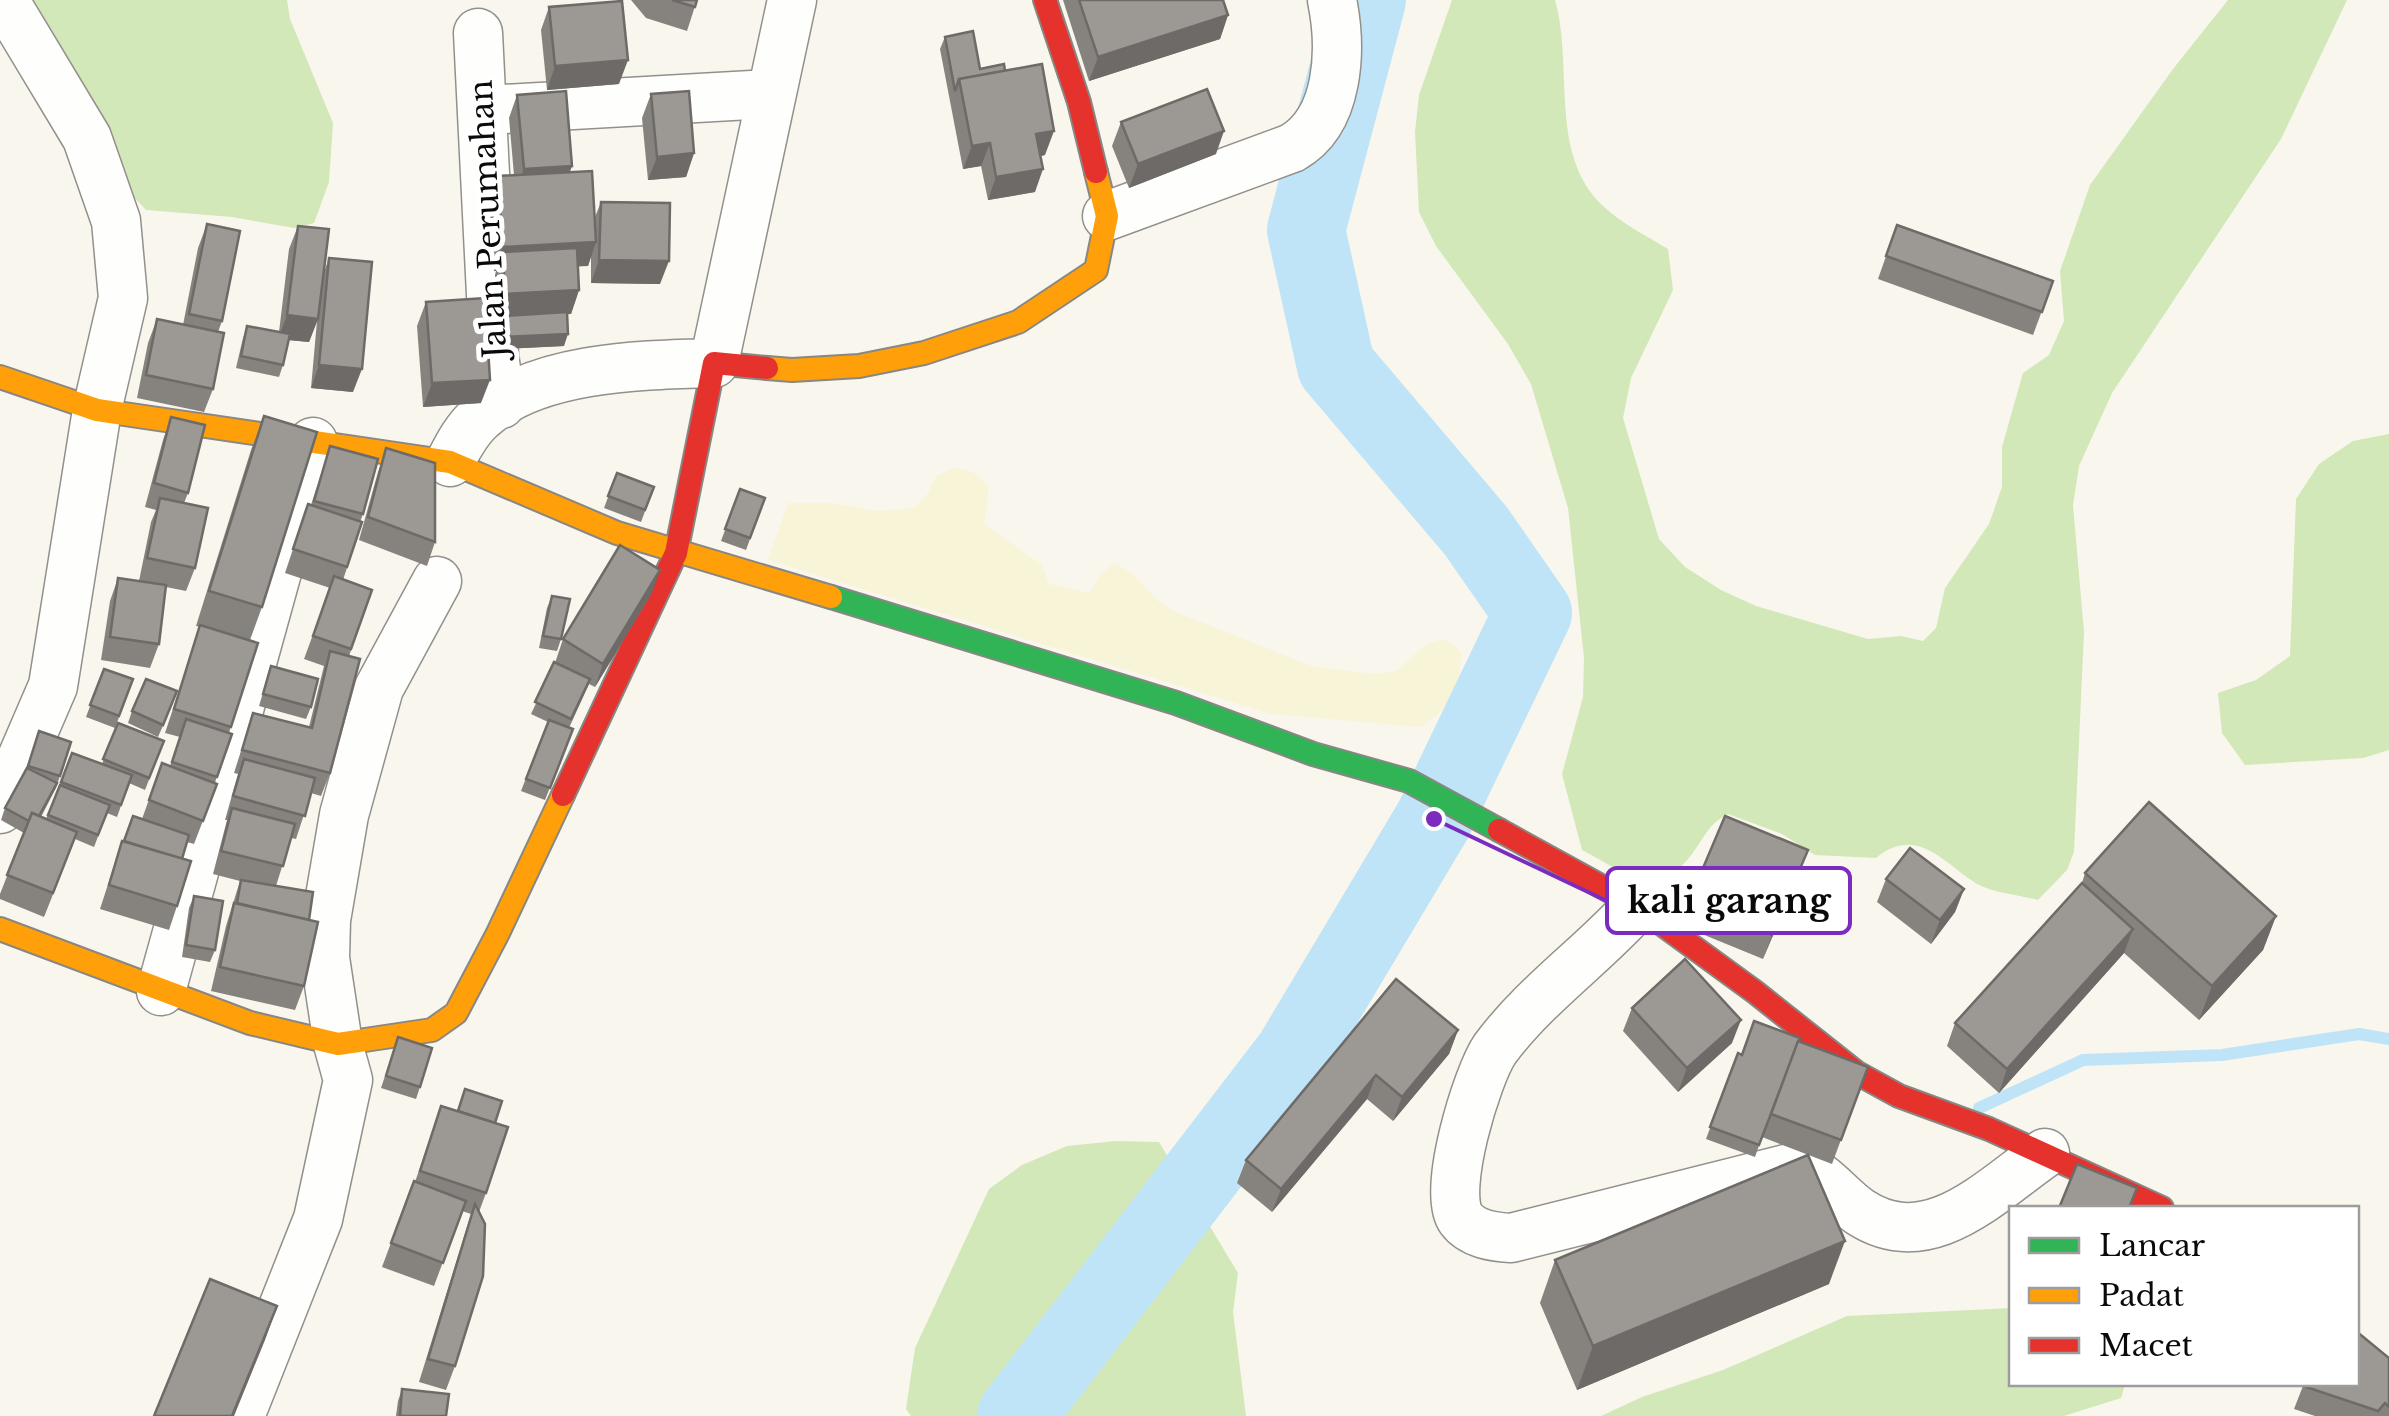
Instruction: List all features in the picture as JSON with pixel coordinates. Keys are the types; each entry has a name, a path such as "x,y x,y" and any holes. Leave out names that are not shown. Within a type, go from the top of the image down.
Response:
{"street":[{"path":"0,809 53,686 96,410 122,298 116,221 87,138 4,0"},
{"path":"0,929 250,1024 338,1044 432,1030 456,1013 498,933 676,553 769,94 792,0"},
{"path":"450,462 481,416 500,404 570,376 626,365 714,363 792,370 859,366 975,338 1018,322 1096,270 1107,216 1079,102 1045,0"},
{"path":"1107,216 1292,148 1316,131 1333,76 1336,46 1332,0"},
{"name":"Jalan Perumahan","path":"478,33 494,355 500,404"},
{"path":"482,110 769,94"},
{"path":"0,376 96,410 450,462 617,533 676,553 878,610 1176,703 1314,754 1409,781 1544,855 1626,918 1755,992 1858,1072 1900,1096 1989,1128 2158,1206"},
{"path":"161,991 313,442"},
{"path":"240,1416 318,1218 348,1080 338,1044 325,958 326,920 340,834 379,688 438,581"},
{"path":"1626,918 1507,1034 1482,1072 1453,1193 1461,1219 1471,1228 1486,1235 1511,1238 1798,1166 1814,1173 1862,1213 1897,1228 1915,1230 1938,1224 1961,1211 2045,1153"}],"shaded area":[{"path":"955,468 973,472 989,486 984,524 1042,565 1049,584 1090,593 1100,575 1114,563 1132,573 1159,602 1176,612 1314,667 1376,674 1396,671 1425,645 1444,639 1461,651 1459,690 1421,727 1271,714 768,560 788,503 833,503 875,511 915,508 936,476"}],"green space":[{"path":"31,0 287,0 290,19 333,123 329,182 314,223 294,228 232,217 146,210 132,195 120,158"},
{"path":"1452,0 1555,0 1575,161 1586,185 1603,206 1668,249 1673,290 1631,378 1623,418 1659,539 1685,567 1756,606 1868,639 1901,636 1923,641 1936,628 1945,588 1989,524 2002,487 2002,447 2023,373 2049,355 2064,321 2060,271 2090,185 2228,0 2347,0 2281,139 2112,393 2079,466 2073,505 2084,632 2074,852 2067,870 2038,900 1983,887 1917,846 1904,845 1876,858 1815,855 1782,834 1728,814 1711,827 1679,868 1665,877 1639,878 1582,850 1562,774 1583,697 1584,658 1568,508 1531,384 1508,344 1436,246 1419,212 1415,132 1419,95"},
{"path":"2389,434 2389,750 2363,758 2245,765 2222,733 2218,693 2256,680 2290,656 2296,499 2319,464 2353,441"},
{"path":"1159,1142 1238,1273 1233,1312 1246,1416 911,1416 906,1409 915,1348 989,1189 1022,1165 1067,1146"},
{"path":"2009,1308 2009,1386 2124,1386 2121,1398 2064,1416 1601,1416 1642,1397 1723,1370 1847,1316"}],"building":[{"path":"672,0 697,0 695,7"},
{"path":"1079,0 1223,0 1228,15 1098,57"},
{"path":"622,1 628,60 555,66 549,7"},
{"path":"973,31 980,69 1004,64 1005,71 959,79 955,91 945,37"},
{"path":"1042,64 1054,131 1036,134 1043,169 996,177 990,143 972,146 959,79"},
{"path":"1207,89 1224,131 1138,164 1121,122"},
{"path":"566,91 572,166 524,169 517,95"},
{"path":"689,91 694,153 657,157 651,94"},
{"path":"592,171 596,242 502,247 498,176"},
{"path":"601,202 670,203 669,261 599,260"},
{"path":"207,224 240,231 222,321 189,314"},
{"path":"1897,225 2053,281 2042,312 1886,256"},
{"path":"298,226 329,229 318,319 287,315"},
{"path":"577,248 579,290 505,294 503,252"},
{"path":"329,258 372,262 362,369 319,365"},
{"path":"485,298 490,380 432,383 426,302"},
{"path":"567,312 568,334 505,337 503,316"},
{"path":"157,319 224,333 213,389 146,375"},
{"path":"247,326 290,334 283,365 241,356"},
{"path":"264,416 317,432 262,607 209,591"},
{"path":"171,417 205,425 188,493 154,483"},
{"path":"330,446 378,459 363,514 314,501"},
{"path":"386,448 435,463 435,542 368,517"},
{"path":"617,473 654,487 645,510 608,496"},
{"path":"740,489 765,498 750,538 725,529"},
{"path":"160,498 208,508 195,568 147,558"},
{"path":"308,504 362,522 347,567 293,549"},
{"path":"620,545 660,570 603,664 563,639"},
{"path":"334,576 372,590 351,649 313,636"},
{"path":"118,578 166,585 159,644 110,637"},
{"path":"552,596 570,599 561,639 543,636"},
{"path":"200,625 258,643 231,727 174,709"},
{"path":"330,651 360,659 330,773 242,750 253,713 312,728"},
{"path":"554,662 590,679 571,719 535,702"},
{"path":"271,666 318,679 311,707 263,694"},
{"path":"104,669 133,679 119,716 90,705"},
{"path":"146,679 177,691 163,725 132,711"},
{"path":"186,719 232,734 217,777 172,762"},
{"path":"549,720 573,729 550,788 526,779"},
{"path":"118,723 164,741 149,778 103,759"},
{"path":"39,731 71,742 60,776 28,766"},
{"path":"72,753 132,775 121,805 61,782"},
{"path":"244,759 315,778 305,816 233,796"},
{"path":"162,763 217,784 203,821 149,800"},
{"path":"27,768 57,783 39,816 32,813 29,821 5,808"},
{"path":"60,785 110,805 98,835 48,815"},
{"path":"2149,802 2276,916 2212,986 2085,873"},
{"path":"232,808 295,824 283,866 221,851"},
{"path":"32,813 77,832 53,893 7,875"},
{"path":"133,816 189,835 182,859 124,841"},
{"path":"1725,816 1808,850 1772,935 1689,901"},
{"path":"122,841 191,861 177,906 109,885"},
{"path":"1910,848 1964,889 1940,920 1886,879"},
{"path":"241,880 313,892 309,920 237,903"},
{"path":"2082,883 2133,929 2007,1069 1955,1023"},
{"path":"194,896 223,901 215,950 186,945"},
{"path":"234,903 318,922 304,986 220,967"},
{"path":"1685,959 1741,1020 1687,1068 1632,1008"},
{"path":"1396,979 1458,1030 1402,1097 1376,1075 1281,1189 1246,1160"},
{"path":"1754,1021 1800,1038 1759,1145 1710,1127"},
{"path":"398,1037 432,1048 420,1087 386,1076"},
{"path":"1798,1041 1868,1067 1841,1140 1771,1114"},
{"path":"465,1089 502,1101 495,1123 458,1111"},
{"path":"441,1106 508,1127 486,1193 420,1171"},
{"path":"1808,1155 1845,1241 1593,1346 1555,1260"},
{"path":"2077,1164 2137,1188 2130,1206 2060,1206"},
{"path":"414,1181 466,1201 443,1263 391,1243"},
{"path":"475,1204 485,1224 483,1276 455,1366 428,1359"},
{"path":"210,1279 277,1306 232,1416 154,1416"},
{"path":"2359,1333 2389,1358 2389,1407 2385,1403 2378,1411 2303,1386 2359,1386"},
{"path":"402,1389 449,1394 446,1416 400,1416"}],"waterway":[{"path":"1016,1416 1293,1055 1434,819 1533,613 1476,531 1336,366 1306,230 1367,0"},
{"path":"1979,1108 2083,1060 2222,1055 2359,1034 2389,1039"}],"traffic: fast":[{"path":"831,597 1176,703 1313,754 1409,781 1499,830"}],"traffic: slow":[{"path":"767,368 859,366 924,353 1018,322 1096,270 1107,216 1096,172"},
{"path":"0,377 97,410 450,462 617,533 831,597"},
{"path":"0,929 250,1023 338,1044 432,1030 456,1013 563,795"}],"traffic: jam":[{"path":"1045,0 1079,102 1096,172"},
{"path":"563,795 676,553 714,363 767,368"},
{"path":"1499,830 1637,906 1857,1073 1899,1096 1989,1129 2158,1206"}],"place":[{"name":"kali garang","path":"1434,819"}]}
